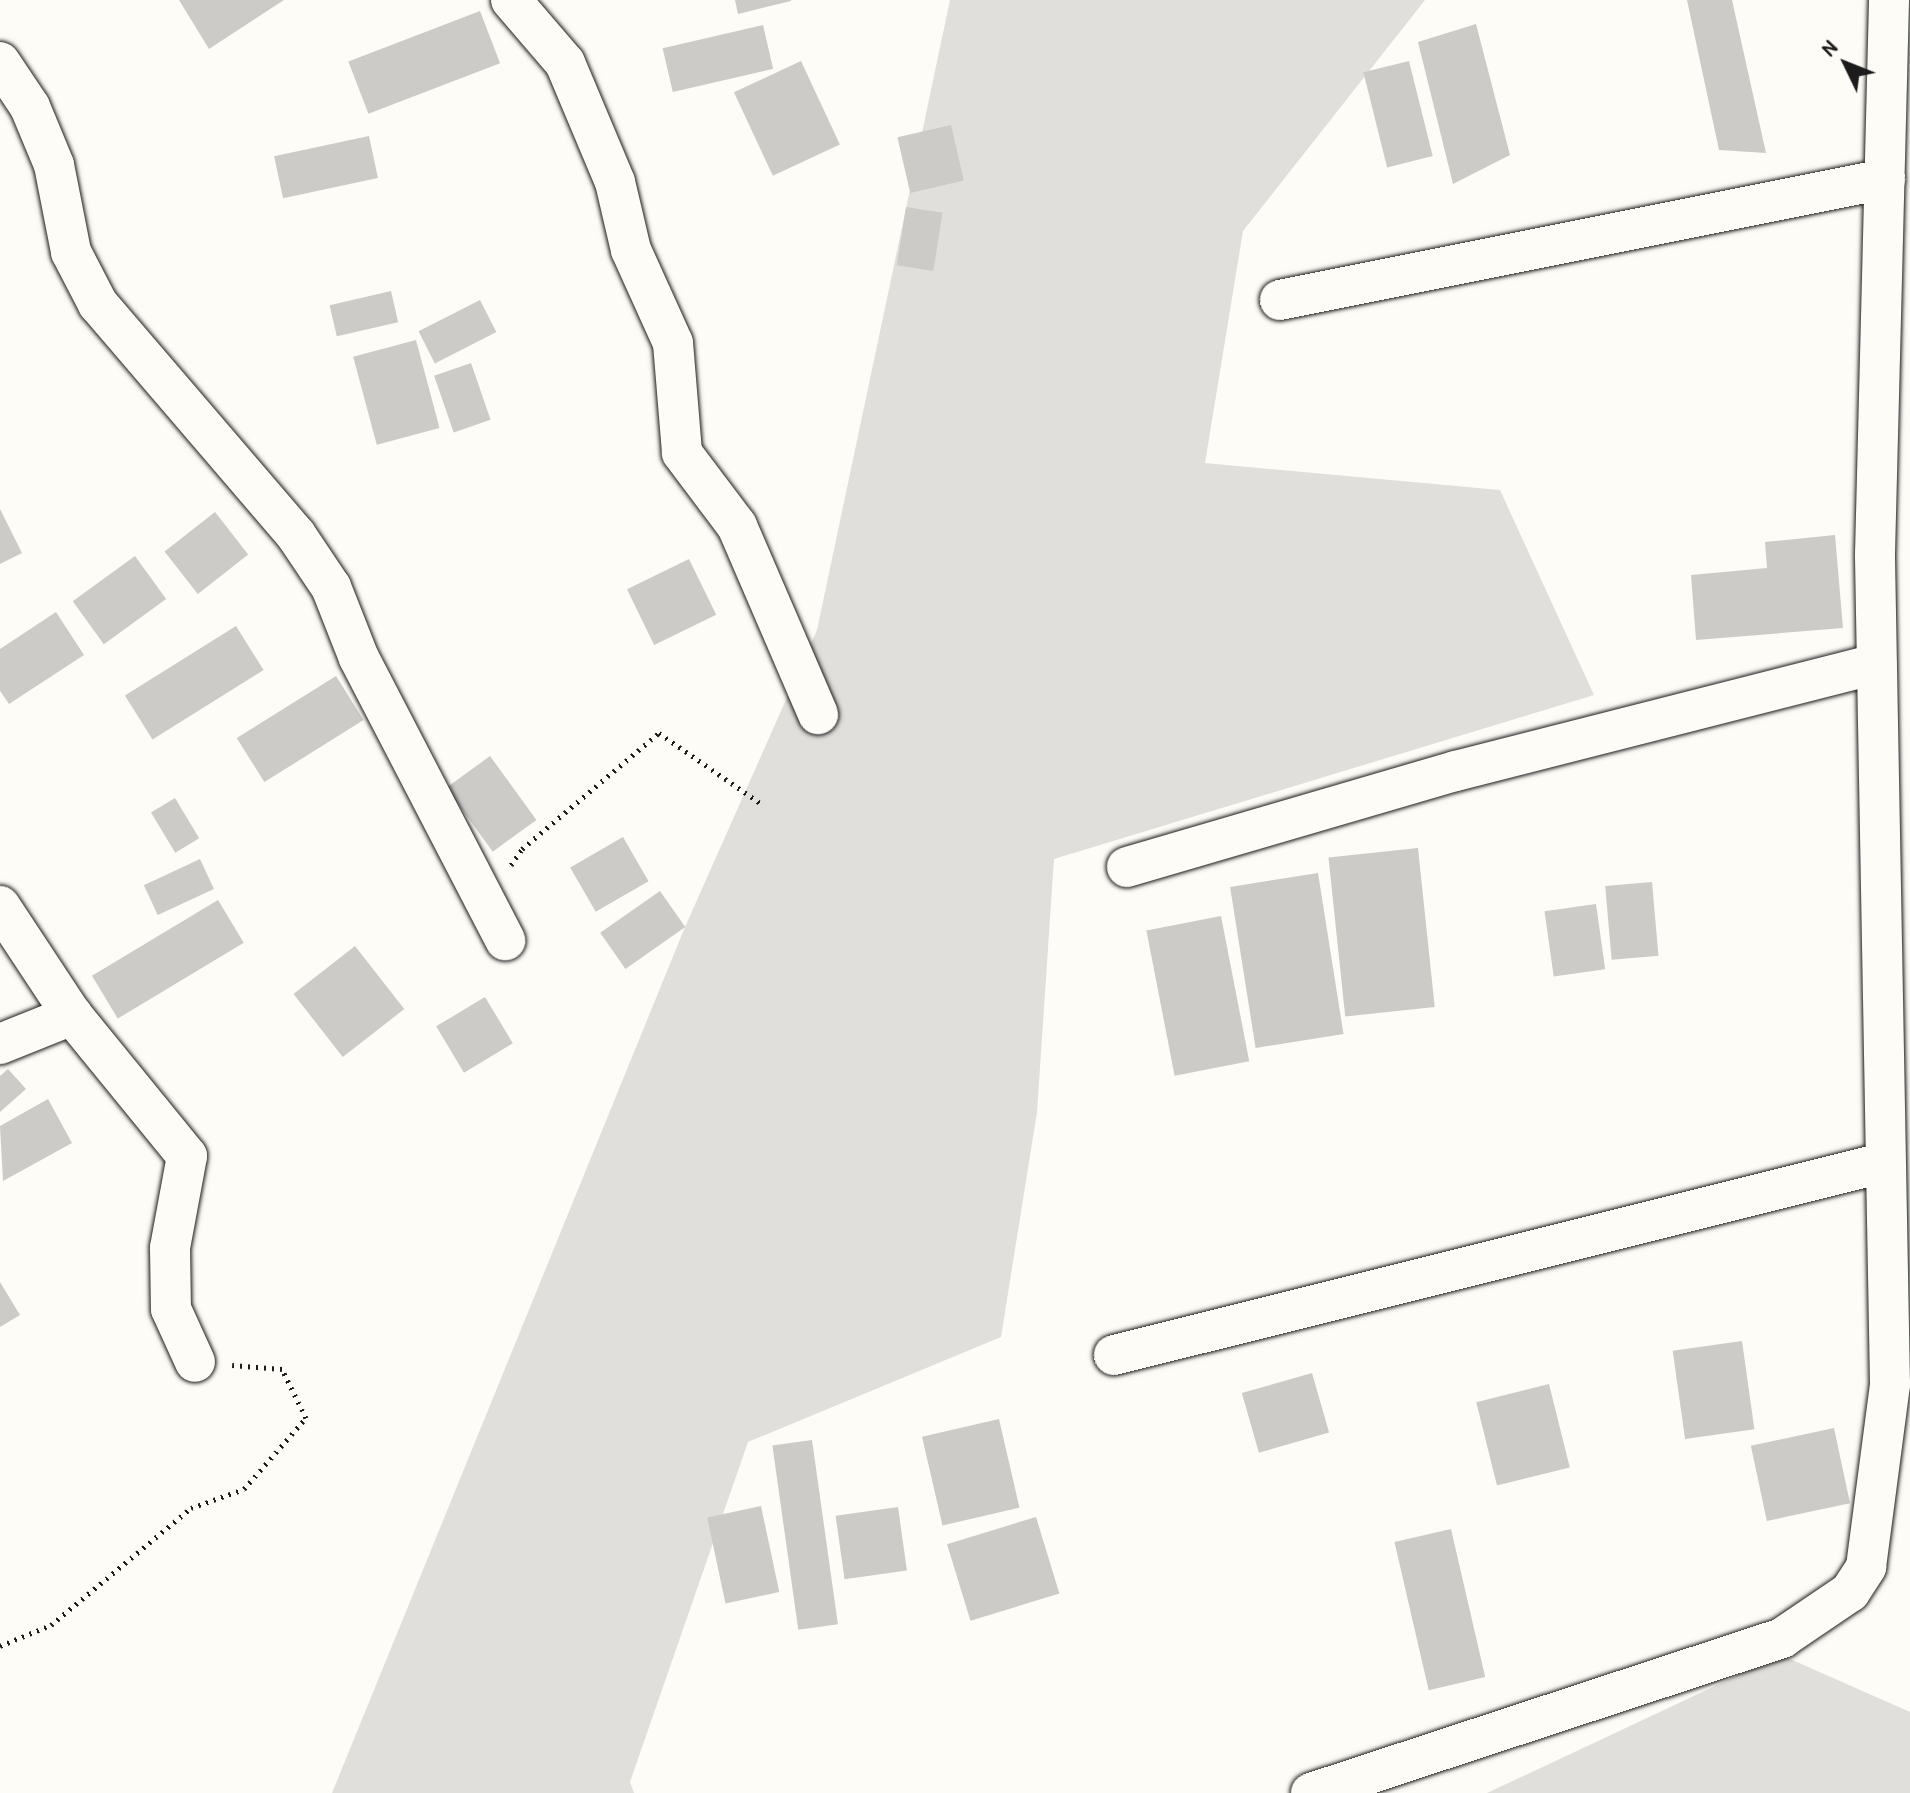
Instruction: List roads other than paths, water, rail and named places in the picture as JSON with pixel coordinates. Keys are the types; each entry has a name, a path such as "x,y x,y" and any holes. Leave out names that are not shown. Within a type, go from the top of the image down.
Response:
{"street":[{"path":"511,0 565,63 615,182 631,250 673,343 682,453 737,526 818,714"},
{"path":"1311,1793 1782,1638 1850,1592 1866,1567 1900,1390 1883,1163 1877,664 1889,0"},
{"path":"0,62 30,107 54,165 71,252 98,304 296,535 331,587 359,658 505,940"},
{"path":"1280,300 1885,179"},
{"path":"1127,867 1456,771 1877,664"},
{"path":"0,906 72,1015 187,1156 170,1248 171,1309 195,1362"},
{"path":"0,1044 72,1015"},
{"path":"1114,1355 1883,1163"}]}
